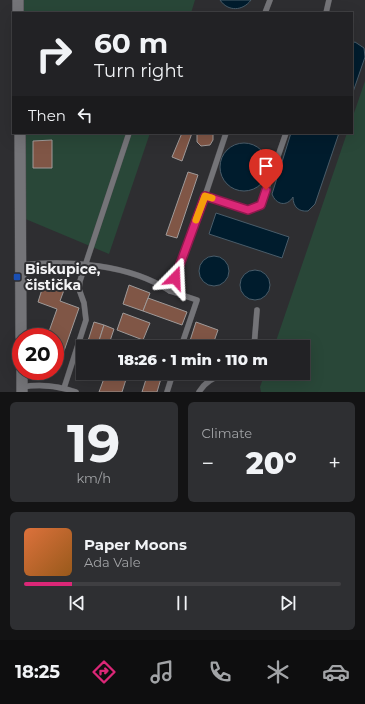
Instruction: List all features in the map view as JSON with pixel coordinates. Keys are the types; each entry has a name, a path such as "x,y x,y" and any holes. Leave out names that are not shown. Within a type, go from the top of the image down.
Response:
{"street":[{"path":"18,0 18,12"},
{"path":"20,134 21,328"}],"lane":[{"path":"265,12 270,0"},
{"path":"326,12 329,0"},
{"path":"64,388 86,320 84,303 79,289 129,134"},
{"path":"170,291 205,196 226,134"},
{"path":"205,196 248,210 261,205 286,134"},
{"path":"21,264 52,263 106,267 157,283 170,291 197,300 184,340"},
{"path":"255,340 257,310"},
{"path":"167,392 171,380"},
{"path":"199,392 210,380"},
{"path":"22,389 35,385 64,388 76,392"}],"green space":[{"path":"18,0 195,0 191,12 19,12"},
{"path":"365,81 365,392 261,392 260,387 262,380 310,380 310,340 276,340 347,134 353,134 353,116"},
{"path":"17,134 150,134 109,254 16,215"}],"water":[{"path":"220,0 251,0 248,4 236,9 227,7"},
{"path":"355,42 364,48 365,57 353,92 353,43"},
{"path":"291,134 339,134 315,204 308,211 299,210 294,204 293,197 288,202 282,203 276,201 272,194"},
{"path":"244,143 253,145 261,150 266,158 268,167 266,176 261,184 253,189 244,191 235,189 227,184 222,176 220,167 222,158 227,150 235,145"},
{"path":"216,213 289,237 282,258 209,234"},
{"path":"214,256 225,260 229,271 225,282 214,286 203,282 199,271 203,260"},
{"path":"255,270 266,274 270,285 266,296 255,300 244,296 240,285 244,274"}],"building":[{"path":"182,134 192,134 182,161 172,157"},
{"path":"197,134 213,134 213,140 210,145 201,146 197,142"},
{"path":"52,140 52,168 33,168 33,141"},
{"path":"188,172 198,175 177,238 166,235"},
{"path":"44,283 64,290 60,301 79,308 64,351 64,328 50,328 57,309 38,302"},
{"path":"129,285 150,293 143,311 123,304"},
{"path":"148,298 187,312 182,325 143,311"},
{"path":"123,313 150,323 143,340 117,330"},
{"path":"94,322 104,325 99,340 88,340"},
{"path":"196,322 218,330 214,340 190,340"},
{"path":"104,325 114,329 110,340 99,340"},
{"path":"103,380 126,380 122,392 99,392"},
{"path":"146,380 161,380 157,392 142,392"}],"slow traffic":[{"path":"196,220 205,196 212,198"}],"place":[{"name":"Biskupice, čistička","path":"17,277"}],"route":[{"path":"175,278 205,196 248,210 261,205 266,190"}]}
